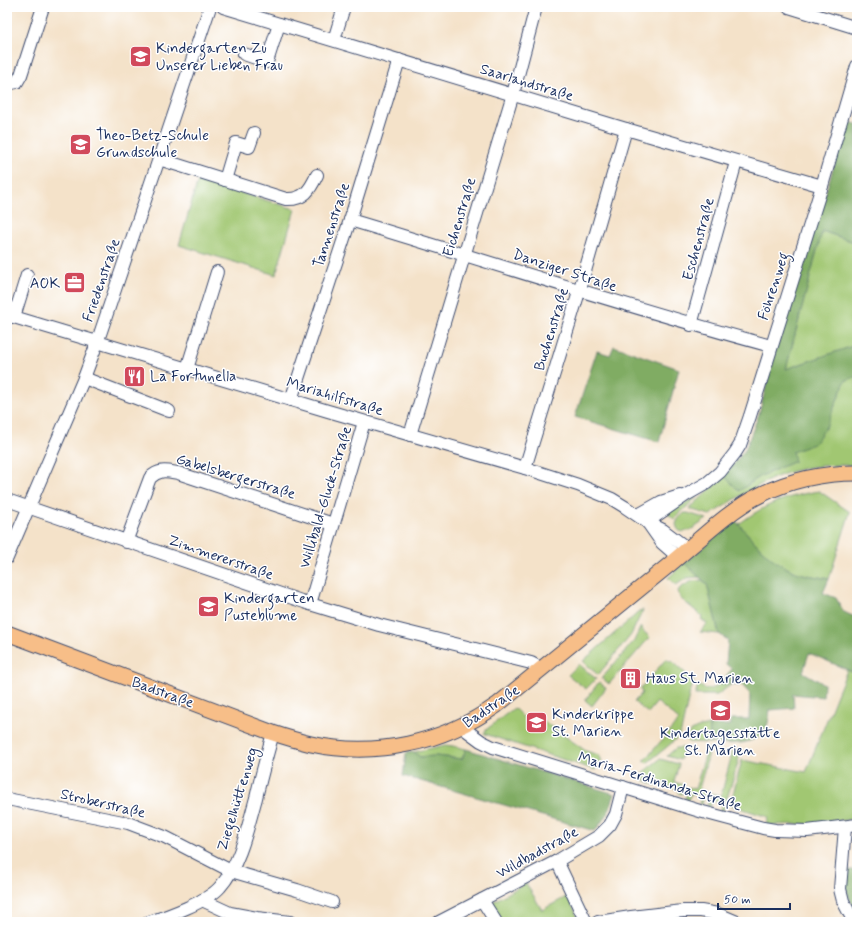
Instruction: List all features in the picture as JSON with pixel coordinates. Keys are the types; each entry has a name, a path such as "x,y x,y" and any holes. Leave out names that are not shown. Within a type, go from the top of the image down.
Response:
{"main road":[{"name":"Badstraße","path":"7,633 273,733 299,741 322,746 348,749 377,749 421,741 462,726 497,706 683,553 738,509 760,495 780,486 808,478 835,474 857,473"}],"street":[{"path":"7,84 17,82 21,75 43,7"},
{"name":"Friedenstraße","path":"7,558 84,378 97,343 210,7"},
{"name":"Saarlandstraße","path":"223,7 736,162 822,186"},
{"path":"334,40 344,7"},
{"name":"Eichenstraße","path":"410,435 513,94 536,7"},
{"path":"789,7 857,28"},
{"path":"244,54 267,62 279,24"},
{"name":"Tannenstraße","path":"291,400 350,220 399,60"},
{"name":"Föhrenweg","path":"642,518 664,501 686,495 711,481 735,453 742,440 822,186 857,66"},
{"name":"Buchenstraße","path":"525,468 579,292 626,129"},
{"path":"225,180 236,143 249,147 254,133"},
{"path":"160,159 279,197 293,199 301,197 305,194 310,188 317,174"},
{"name":"Eschenstraße","path":"691,325 736,162"},
{"name":"Danziger Straße","path":"350,220 464,254 579,292 691,325 771,346"},
{"path":"187,369 217,272"},
{"path":"10,316 26,275"},
{"name":"Mariahilfstraße","path":"10,316 578,485 612,499 642,518 662,543 683,553"},
{"path":"84,378 169,411"},
{"name":"Willibald-Gluck-Straße","path":"310,604 364,422"},
{"name":"Gabelsbergerstraße","path":"126,542 150,478 154,473 161,471 178,473 333,524"},
{"name":"Zimmererstraße","path":"7,500 310,604 378,625 531,663 542,669"},
{"name":"Maria-Ferdinanda-Straße","path":"462,726 481,741 493,747 704,812 769,829 806,831 845,828 857,825"},
{"name":"Ziegelhüttenweg","path":"149,922 173,914 202,900 220,887 231,871 244,839 273,733"},
{"name":"Wildbadstraße","path":"439,922 557,861 599,836 606,830 616,814 623,786"},
{"name":"Stroberstraße","path":"7,799 128,823 165,837 231,871 332,902"},
{"path":"845,828 840,889 843,901 854,922"},
{"path":"557,861 586,922"},
{"path":"202,900 230,913 290,922"},
{"path":"482,900 496,922"},
{"path":"598,922 683,911 701,911 718,914 736,922"}],"green space":[{"path":"848,122 857,124 857,243 822,231 786,369 853,346 857,330 857,376 845,381 826,427 814,444 792,452 795,461 761,476 739,491 724,476 745,450 759,414 775,352"},
{"path":"198,180 295,209 276,275 179,245"},
{"path":"822,231 857,243 857,330 853,346 786,369"},
{"path":"614,346 679,369 659,442 575,417 597,351 610,355"},
{"path":"857,376 857,465 828,465 811,467 784,474 758,486 710,515 689,509 724,476 739,490 761,476 794,461 791,452 826,427 845,381"},
{"path":"819,491 850,512 829,579 797,572 773,560 739,524 767,506 786,498"},
{"path":"698,496 674,519 667,513"},
{"path":"684,513 707,519 690,530 681,532 676,524 678,519"},
{"path":"735,520 759,547 779,564 807,575 829,579 823,593 836,598 844,612 857,618 857,674 809,653 803,672 824,684 823,697 793,694 794,708 770,710 768,723 764,731 759,736 744,742 727,744 711,743 709,725 731,725 731,719 749,719 750,694 741,684 719,684 732,669 726,664 728,640 719,634 707,584 684,563"},
{"path":"684,563 699,577 687,578 676,585 668,578"},
{"path":"702,580 707,584 719,634 700,632 707,624 701,619 702,616 680,598 678,591 680,588 692,581"},
{"path":"641,610 643,610 631,635 598,675 583,661"},
{"path":"641,626 643,631 650,637 609,684 602,678 634,641"},
{"path":"666,659 671,662 672,661 694,681 681,732 676,739 647,763 644,761 679,720 657,702 648,713 634,702 642,693 640,689"},
{"path":"579,664 596,679 586,689 568,675"},
{"path":"847,670 857,674 857,819 807,824 766,825 768,817 730,805 742,760 806,772"},
{"path":"599,682 606,688 592,706 585,700"},
{"path":"719,684 732,684 717,695 695,695 699,685 709,689 714,688"},
{"path":"514,708 526,720 542,720 586,751 599,755 602,761 595,770 484,733"},
{"path":"709,725 711,743 688,742 686,740 689,733 692,731"},
{"path":"445,745 466,749 462,759 436,756 420,757 414,752"},
{"path":"676,748 684,748 680,760 667,756"},
{"path":"466,749 615,794 608,813 595,831 403,776 406,753 414,752 420,757 436,756 462,759"},
{"path":"707,749 710,749 699,789 705,792 702,805 699,804 701,797 691,794 688,800 685,799 689,787 695,789"},
{"path":"733,750 740,750 738,763 723,811 720,810 721,803 712,801 710,807 707,806 711,793 721,796"},
{"path":"660,759 679,764 674,782 684,785 682,794 678,793 679,790 657,782 656,786 642,779 642,773"},
{"path":"845,870 855,870 857,877 857,913 847,892"},
{"path":"526,883 542,910 568,896 580,922 503,922 490,903"}],"place":[{"name":"Kindergarten Zu Unserer Lieben Frau","path":"140,57"},
{"name":"Theo-Betz-Schule Grundschule","path":"80,144"},
{"name":"AOK","path":"75,283"},
{"name":"La Fortunella","path":"135,376"},
{"name":"Kindergarten Pusteblume","path":"209,607"},
{"name":"Haus St. Marien","path":"630,678"},
{"name":"Kindertagesstätte St. Marien","path":"720,710"},
{"name":"Kinderkrippe St. Marien","path":"537,723"}]}
